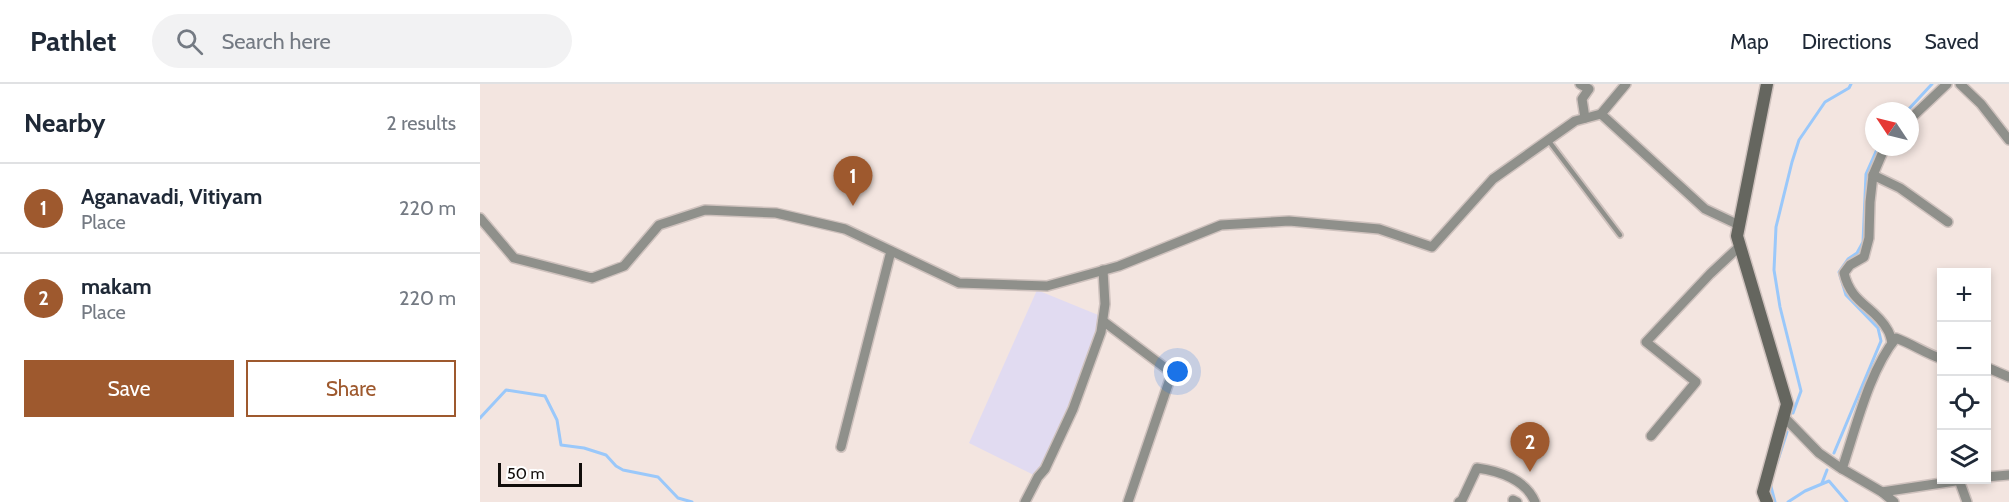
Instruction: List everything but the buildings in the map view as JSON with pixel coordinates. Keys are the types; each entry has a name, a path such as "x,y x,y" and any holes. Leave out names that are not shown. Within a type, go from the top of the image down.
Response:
{"main road":[{"path":"1767,84 1737,236 1786,404 1763,492 1767,502"}],"street":[{"path":"1580,84 1589,89 1582,99 1584,118"},
{"path":"480,218 514,258 592,278 624,266 659,225 705,210 776,213 845,229 959,284 1047,286 1119,266 1221,225 1289,221 1379,229 1432,247 1493,179 1575,121 1601,114 1626,84"},
{"path":"1919,110 1947,84"},
{"path":"1960,84 1981,104 2009,141"},
{"path":"1601,114 1705,209 1739,225"},
{"path":"1881,156 1873,175 1869,238 1864,257 1850,265 1844,273 1847,286 1887,329 1892,343"},
{"path":"1873,175 1900,188 1948,222"},
{"path":"1652,436 1696,382 1646,342 1710,273 1740,246"},
{"path":"841,447 891,251"},
{"path":"1025,502 1038,477 1045,469 1073,409 1101,332 1105,304 1103,270"},
{"path":"1103,321 1172,373 1128,502"},
{"path":"1842,469 1869,389 1887,349 1896,338 1919,351 1937,358"},
{"path":"1991,369 2009,377"},
{"path":"1783,416 1819,453 1882,492 1894,502"},
{"path":"1460,502 1477,468 1509,476 1530,491 1535,502"},
{"path":"1991,477 2009,475"},
{"path":"1882,492 1937,484"},
{"path":"1962,484 1966,502"}],"lane":[{"path":"1548,140 1620,235"}],"shaded area":[{"path":"1037,290 1108,319 1036,476 969,443"}],"waterway":[{"path":"1793,413 1801,391 1780,307 1774,270 1776,227 1799,140 1825,102 1849,88 1851,84"},
{"path":"1915,102 1932,84"},
{"path":"1834,453 1881,341 1878,328 1846,295 1839,272 1848,259 1857,253 1863,242 1866,174 1874,156"},
{"path":"480,418 506,390 545,396 557,420 561,445 584,448 606,455 623,470 658,477 678,498 692,502"},
{"path":"1777,463 1787,432"},
{"path":"1822,483 1827,470"},
{"path":"1788,502 1805,491 1829,481 1847,502"},
{"path":"1770,483 1775,502"}],"place":[{"name":"Aganavadi, Vitiyam","path":"853,206"},
{"name":"makam","path":"1530,472"}]}
